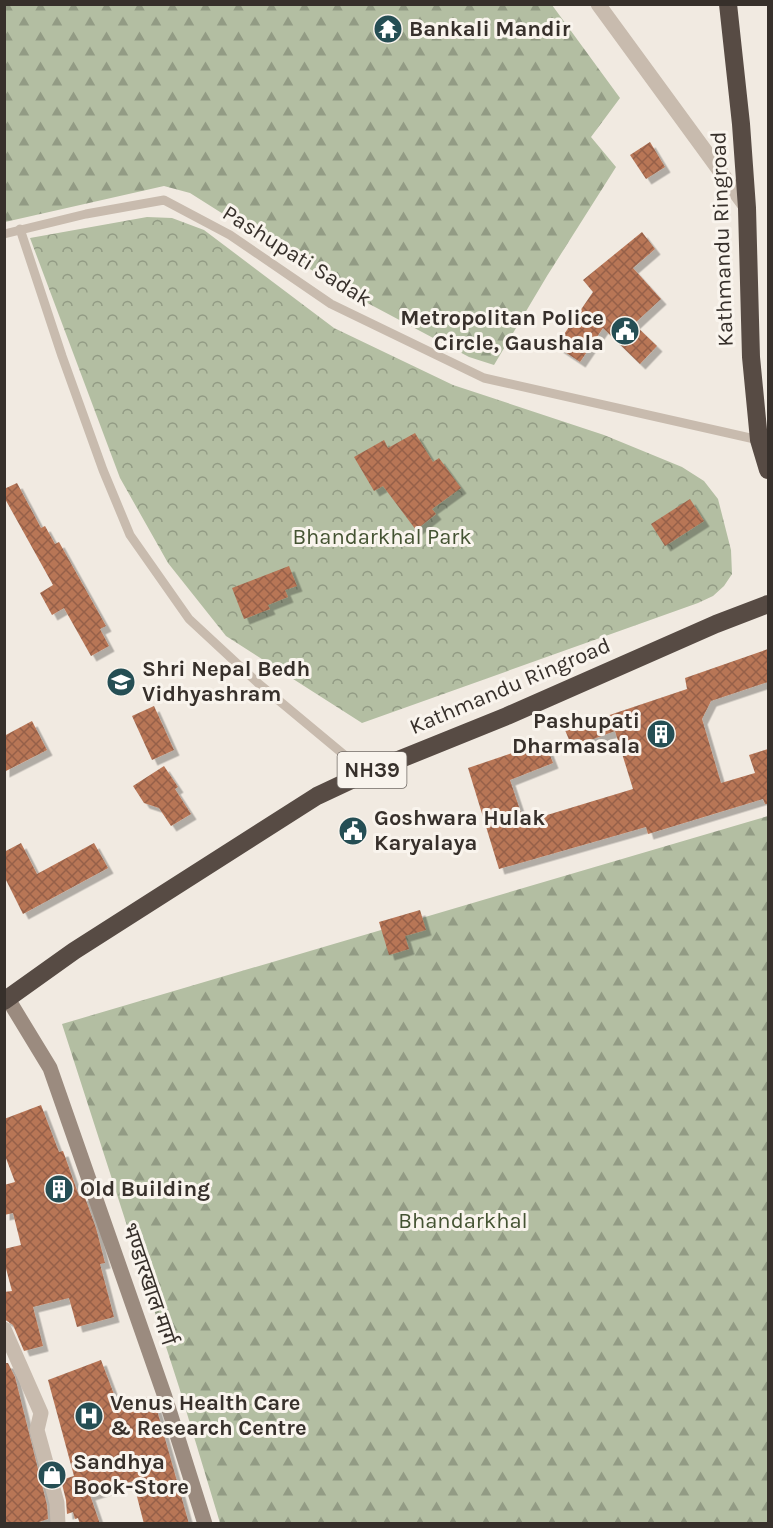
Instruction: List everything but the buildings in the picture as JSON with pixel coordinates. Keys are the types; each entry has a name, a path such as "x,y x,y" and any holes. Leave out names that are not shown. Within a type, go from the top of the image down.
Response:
{"highway":[{"name":"Kathmandu Ringroad","path":"728,4 741,124 747,208 751,357 759,440 768,470"},
{"name":"Kathmandu Ringroad","path":"6,1000 74,951 317,796 366,772 507,716 716,624 768,604"}],"main road":[{"name":"भण्डारखाल मार्ग","path":"6,1000 50,1068 165,1397 205,1524"}],"street":[{"path":"598,4 747,208"},
{"path":"4,1329 41,1413 37,1430 57,1503 58,1524"}],"lane":[{"name":"Pashupati Sadak","path":"4,234 20,228 164,200 230,235 331,304 484,378 759,440"},
{"path":"20,228 62,356 130,535 189,619 259,684 366,772"}],"green space":[{"path":"5,4 552,5 620,98 591,137 616,167 494,365 469,357 343,290 190,193 164,186 5,222"},
{"name":"Bhandarkhal Park","path":"147,217 172,218 204,230 334,328 453,385 604,435 682,467 704,481 718,499 731,550 732,574 713,596 698,603 362,723 226,636 168,563 120,478 30,238"},
{"name":"Bhandarkhal","path":"768,816 768,1523 220,1523 179,1387 62,1024"}],"place":[{"name":"Bankali Mandir","path":"388,29"},
{"name":"Metropolitan Police Circle, Gaushala","path":"625,331"},
{"name":"Shri Nepal Bedh Vidhyashram","path":"121,682"},
{"name":"Pashupati Dharmasala","path":"661,734"},
{"name":"Goshwara Hulak Karyalaya","path":"353,831"},
{"name":"Old Building","path":"59,1189"},
{"name":"Venus Health Care & Research Centre","path":"89,1416"},
{"name":"Sandhya Book-Store","path":"52,1475"}]}
